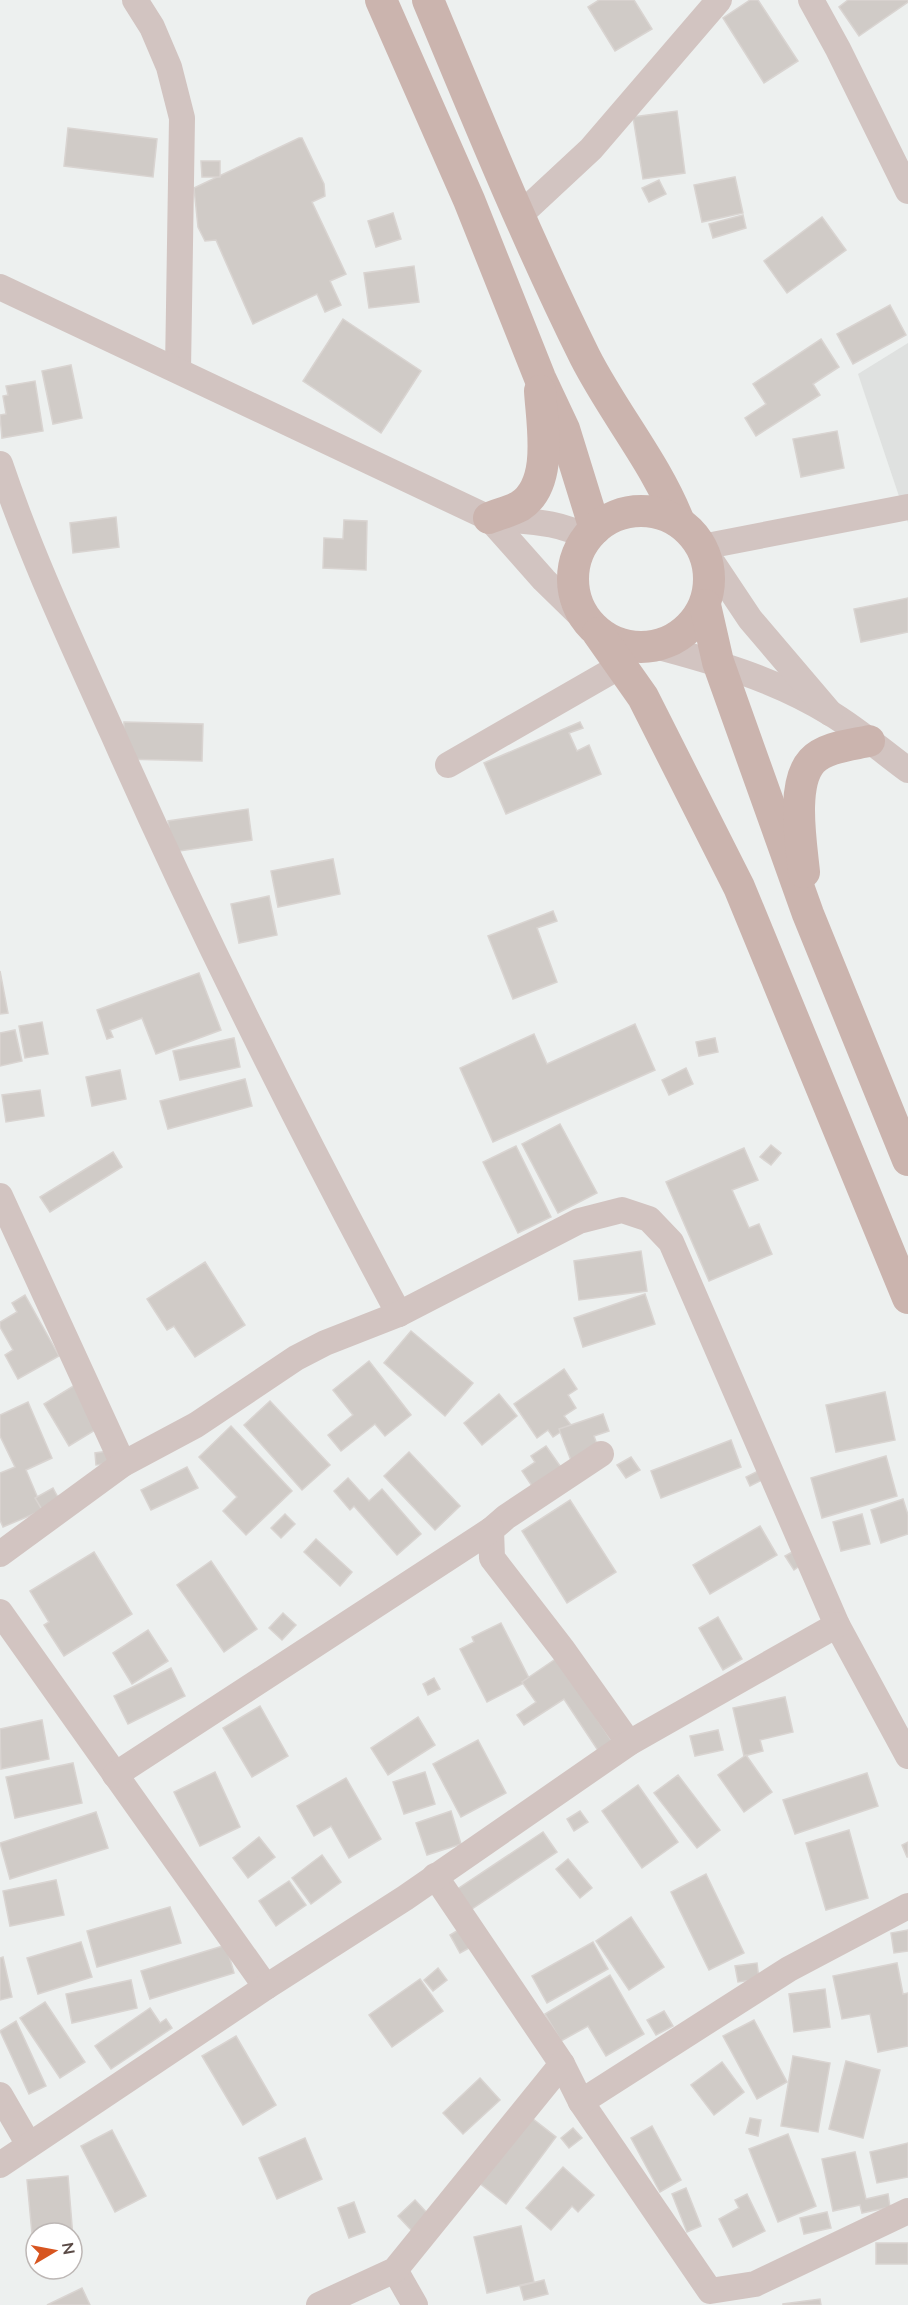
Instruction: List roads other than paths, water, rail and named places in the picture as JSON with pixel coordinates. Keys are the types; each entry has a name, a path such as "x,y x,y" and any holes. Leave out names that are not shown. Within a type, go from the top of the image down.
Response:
{"main road":[{"path":"381,0 469,201 540,378 564,429 591,533"},
{"path":"428,0 519,216 587,360 668,493 679,522"},
{"path":"489,518 520,506 534,492 543,460 540,378"},
{"path":"908,1160 808,914 717,662 705,605 710,581 702,547 694,535 679,522 657,512 642,510 614,516 591,533 576,559 573,573 574,591 579,608 622,665 676,758 739,887 908,1298"},
{"path":"593,628 615,643 635,648 671,642 685,632 705,605"},
{"path":"808,914 801,830 801,780 812,760 833,748 869,741"}],"street":[{"path":"135,0 152,27 169,67 182,118 178,370"},
{"path":"519,216 591,149 719,0"},
{"path":"811,0 838,49 908,192"},
{"path":"0,286 489,518 555,524 591,533"},
{"path":"0,464 21,527 155,829 303,1136 399,1314"},
{"path":"908,507 702,547 750,619 830,712 908,770"},
{"path":"489,518 544,580 593,628"},
{"path":"651,645 717,662 830,712"},
{"path":"448,765 622,665"},
{"path":"0,1196 123,1464"},
{"path":"0,1554 123,1464 196,1425 296,1358 325,1343 399,1314 579,1221 622,1210 649,1219 671,1242 837,1625 908,1756"},
{"path":"116,1775 491,1530 506,1517 600,1454"},
{"path":"491,1530 492,1558 563,1650 629,1743"},
{"path":"0,1612 266,1987"},
{"path":"0,2165 435,1876 629,1743 837,1625"},
{"path":"435,1876 562,2064 581,2102 710,2292 755,2284 908,2211"},
{"path":"581,2102 789,1969 908,1906"},
{"path":"319,2305 395,2270 562,2064"},
{"path":"0,2095 29,2145"},
{"path":"395,2270 415,2305"}]}
